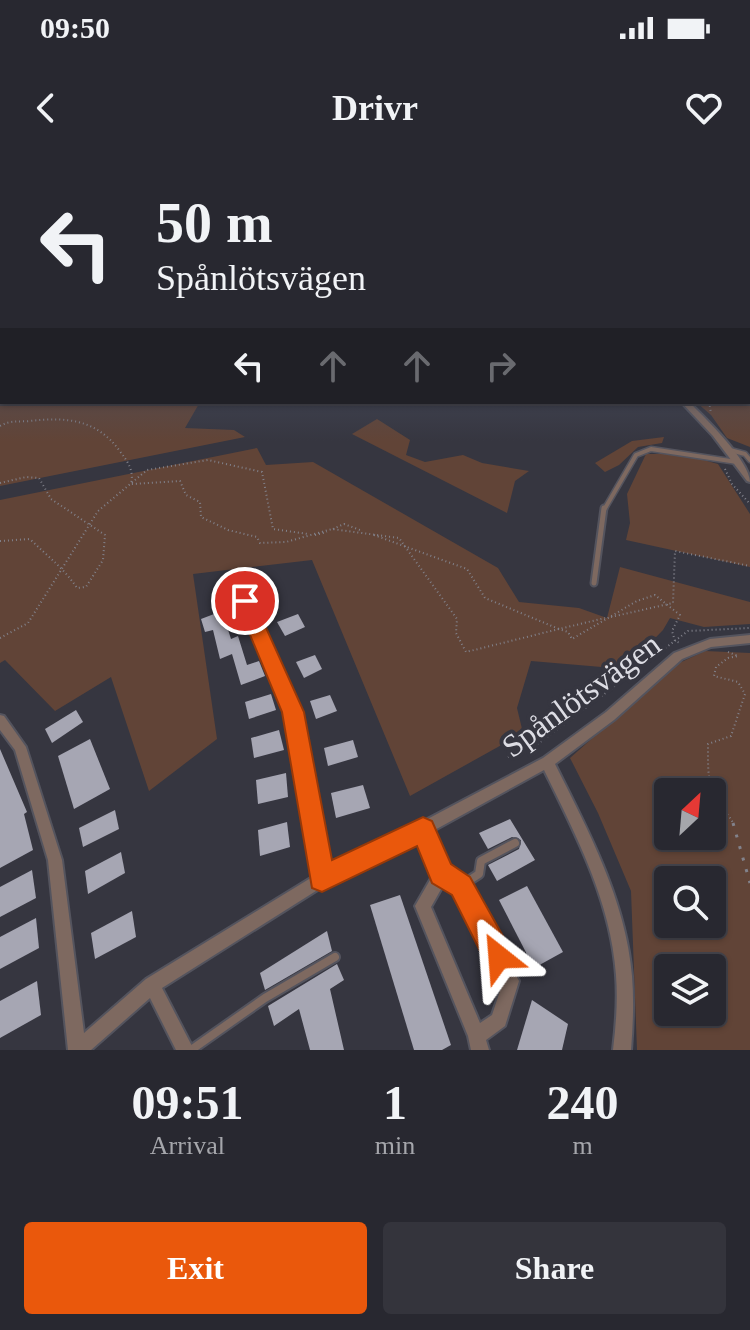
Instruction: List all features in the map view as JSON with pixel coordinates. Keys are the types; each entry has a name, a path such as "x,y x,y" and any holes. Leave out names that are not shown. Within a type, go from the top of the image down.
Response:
{"street":[{"path":"687,404 729,450 750,479"},
{"path":"245,601 293,712 322,879"},
{"name":"Spånlötsvägen","path":"77,1050 152,985 322,879 547,762 610,716 678,656 710,643 750,639"},
{"name":"Spånlötsvägen","path":"0,720 20,747 55,860 77,1050"},
{"path":"547,762 587,841 609,897 623,961 625,1032 622,1050"},
{"path":"423,829 442,874 461,886 511,981 499,1020 478,1043 423,906 442,874"},
{"path":"152,985 185,1050"}],"lane":[{"path":"594,583 604,507 636,455 651,449 738,462"},
{"path":"729,450 745,454 750,460"},
{"path":"461,886 479,874 481,861 515,843"},
{"path":"191,1050 265,998 335,957"}],"path":[{"path":"0,426 8,420 28,421 45,415 73,418 102,431 119,449 133,473 131,484"},
{"path":"0,638 28,623 98,511 147,470 208,460 262,472 273,529 313,534"},
{"path":"0,483 26,477 39,478 51,499 91,522 105,535 105,563 89,576 86,587 77,588 63,566 50,559 30,539 0,541"},
{"path":"131,484 180,481 182,492 189,499 200,502 201,517 208,523 231,528 240,535 257,537 260,543 286,542 344,524 366,532"},
{"path":"332,529 399,538 457,619 456,633 466,652 673,603 675,551 750,566"},
{"path":"405,547 467,569 485,598 568,632 572,639 655,595 680,615 672,631 675,641 692,650"},
{"path":"508,757 539,743 688,631 750,628"},
{"path":"718,652 738,656 728,658 716,667 714,676 738,682 745,694 735,715 731,736 708,744 708,766 715,800 728,811 750,883"}],"shaded area":[{"path":"199,404 185,428 234,430 245,437 0,486 0,405"},
{"path":"698,404 750,404 750,447 727,438 711,415"},
{"path":"377,419 410,440 406,455 425,462 463,455 482,463 529,471 515,481 507,513 352,434"},
{"path":"664,437 662,443 638,447 619,465 605,472 595,463 632,441"},
{"path":"257,448 266,465 313,462 498,568 519,602 579,608 607,618 620,567 750,602 750,624 704,627 670,618 663,630 625,669 531,661 517,708 523,733 410,796 312,560 193,574 217,739 149,791 111,677 55,711 5,660 0,663 0,500"},
{"path":"646,454 682,454 718,464 750,514 750,567 626,540 630,523 627,494"},
{"path":"705,651 750,653 750,1050 637,1050 631,891 598,813 570,758 675,665"}],"building":[{"path":"222,611 231,639 238,636 247,665 259,661 265,676 241,685 232,654 220,659 213,630 205,632 201,619"},
{"path":"298,614 305,627 285,636 277,622"},
{"path":"315,655 322,669 304,678 296,662"},
{"path":"271,694 276,710 249,719 245,702"},
{"path":"330,695 337,711 316,719 310,701"},
{"path":"76,710 83,722 52,743 45,729"},
{"path":"279,730 284,750 254,758 251,738"},
{"path":"90,739 110,789 74,809 58,756"},
{"path":"353,740 358,757 328,766 324,748"},
{"path":"0,749 27,812 24,814 33,850 0,868"},
{"path":"286,773 288,797 258,804 256,780"},
{"path":"363,785 370,808 336,818 331,793"},
{"path":"115,810 119,829 83,847 79,828"},
{"path":"510,819 535,860 497,881 488,865 519,849 521,840 512,837 488,849 479,833"},
{"path":"287,822 290,847 260,856 258,830"},
{"path":"121,852 125,873 88,894 85,871"},
{"path":"32,870 36,898 0,917 0,887"},
{"path":"527,886 563,952 534,968 499,900"},
{"path":"400,895 451,1045 442,1050 414,1050 370,905"},
{"path":"132,911 136,937 95,959 91,933"},
{"path":"36,918 39,948 0,969 0,937"},
{"path":"327,931 332,951 265,990 260,973"},
{"path":"337,964 344,980 330,989 344,1050 310,1050 299,1009 274,1026 268,1006"},
{"path":"37,981 41,1015 0,1038 0,1001"},
{"path":"532,1000 568,1024 562,1050 517,1050"}],"route":[{"path":"245,601 293,712 322,879 423,829 442,874 461,886 499,957"}]}
